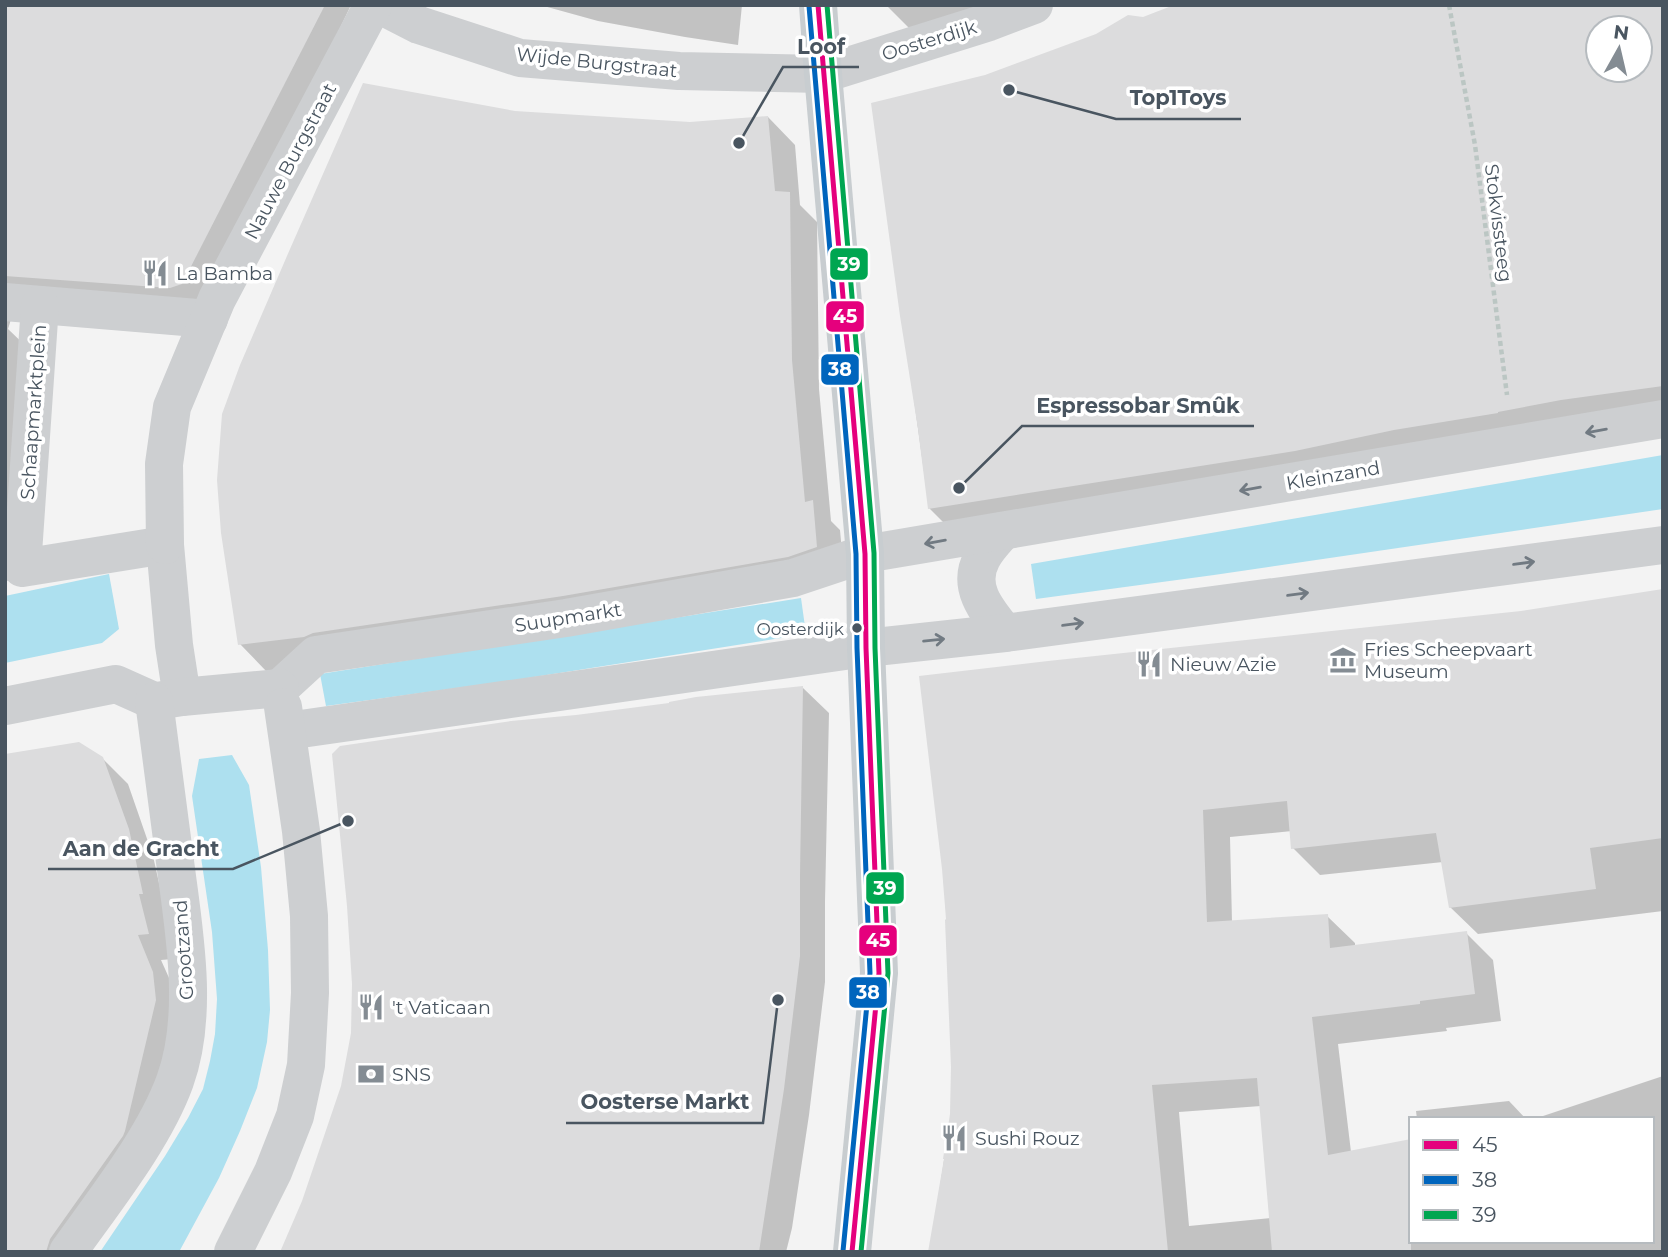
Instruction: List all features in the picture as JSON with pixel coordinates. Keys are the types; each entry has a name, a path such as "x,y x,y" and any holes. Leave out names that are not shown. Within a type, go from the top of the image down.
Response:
{"main road":[{"path":"818,5 865,554 866,648 879,973 852,1252"}],"street":[{"name":"Nauwe Burgstraat","path":"209,319 217,299 373,5"},
{"name":"Wijde Burgstraat","path":"380,5 419,25 520,58 679,71 823,74"},
{"name":"Oosterdijk","path":"823,74 989,22 1034,5"},
{"name":"Schaapmarktplein","path":"165,545 14,569 23,304 209,319"},
{"path":"168,699 174,645 165,545 164,464 172,407 209,319"},
{"name":"Kleinzand","path":"865,554 1663,419"},
{"path":"1003,531 982,558 976,574 977,593 1005,633"},
{"path":"287,731 866,648 1005,633 1663,545"},
{"name":"Suupmarkt","path":"280,688 316,655 565,618 793,578 865,554"},
{"path":"5,706 116,684 168,699 280,688 302,831 309,916 310,993 306,1065 295,1116 273,1172 233,1252"},
{"name":"Grootzand","path":"68,1252 144,1142 175,1080 183,1048 188,984 179,889 168,699"}],"path":[{"name":"Stokvissteeg","path":"1449,5 1475,145 1513,445"}],"water":[{"path":"1663,455 1663,509 1036,599 1031,564"},
{"path":"109,574 119,629 102,643 5,663 5,596"},
{"path":"801,598 806,634 515,680 326,706 320,674"},
{"path":"232,755 249,785 261,867 268,950 270,1010 267,1042 257,1088 219,1178 179,1252 100,1252 165,1156 203,1089 215,1034 217,999 212,932 192,796 199,759"}],"building":[{"path":"5,5 325,5 182,284 170,288 5,276"},
{"path":"1174,5 1663,5 1663,386 1561,400 1295,451 928,509 871,103 985,75 1096,34 1128,15 1143,17"},
{"path":"363,83 515,111 690,122 768,116 775,191 790,192 792,360 805,502 813,500 817,547 788,557 563,596 238,645 221,533 217,480 222,414 240,365"},
{"path":"1663,589 1663,838 1590,848 1596,889 1449,908 1436,833 1291,849 1287,801 1203,810 1207,922 1328,914 1330,948 1467,931 1475,994 1420,1001 1420,1004 1312,1017 1328,1155 1409,1139 1411,1252 1272,1252 1257,1078 1152,1085 1168,1252 928,1252 950,1114 951,1067 942,869 919,676 1521,611"},
{"path":"803,686 800,956 784,1089 759,1252 280,1252 302,1201 341,1086 351,1033 352,984 347,906 332,754 340,746 511,721"},
{"path":"79,742 103,757 129,829 143,894 139,894 149,934 138,935 153,972 156,1000 123,1136 50,1239 46,1252 5,1252 5,754"}],"transit line":[{"name":"45","path":"818,5 865,554 866,648 879,973 852,1252"},
{"name":"39","path":"827,5 874,553 875,648 888,973 861,1252"},
{"name":"38","path":"809,6 856,554 857,648 870,973 843,1251"}],"place":[{"name":"Top1Toys","path":"1009,90"},
{"name":"Loof","path":"739,143"},
{"name":"La Bamba","path":"155,273"},
{"name":"Espressobar Smûk","path":"959,488"},
{"name":"Oosterdijk","path":"857,628"},
{"name":"Fries Scheepvaart Museum","path":"1343,660"},
{"name":"Nieuw Azie","path":"1149,664"},
{"name":"Aan de Gracht","path":"348,821"},
{"name":"Oosterse Markt","path":"778,1000"},
{"name":"'t Vaticaan","path":"371,1007"},
{"name":"SNS","path":"371,1074"},
{"name":"Sushi Rouz","path":"954,1138"}]}
